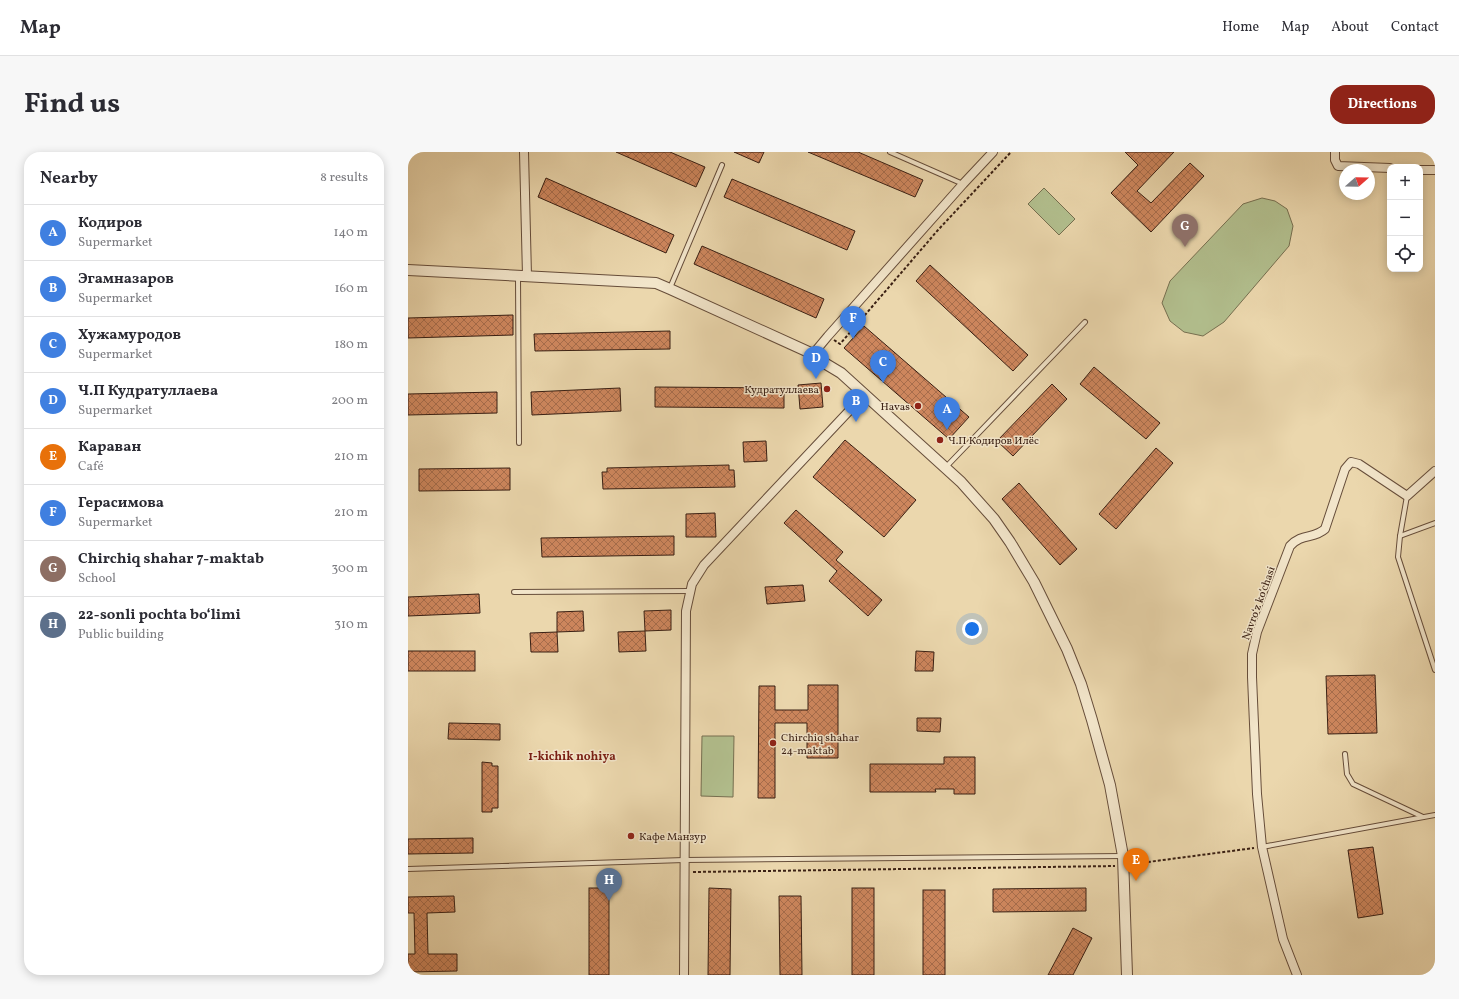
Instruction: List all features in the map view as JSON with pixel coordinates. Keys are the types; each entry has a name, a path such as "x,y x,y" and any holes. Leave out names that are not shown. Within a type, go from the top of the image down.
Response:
{"street":[{"path":"522,276 524,152"},
{"path":"814,354 828,336 993,152"},
{"path":"1335,152 1335,160 1338,166 1387,168"},
{"path":"1423,170 1435,170"},
{"path":"408,270 656,283 670,288 814,354 826,364 841,373 946,467 979,501 1010,542 1034,582 1067,649 1081,684 1110,785 1124,861 1127,975"},
{"path":"684,975 686,611 692,584 704,566 865,394"},
{"name":"Navro‘z ko‘chasi","path":"1297,975 1283,939 1262,847 1256,786 1252,684 1252,654 1257,632 1290,546 1296,540 1305,536 1320,534 1325,529 1344,469 1351,462 1359,464 1407,496"},
{"path":"1407,496 1435,471"}],"lane":[{"path":"890,152 963,184"},
{"path":"670,288 722,165"},
{"path":"519,443 522,276"},
{"path":"946,467 1085,322"},
{"path":"1407,496 1398,557 1435,670"},
{"path":"1400,536 1435,523"},
{"path":"514,592 691,591"},
{"path":"1345,754 1347,774 1353,784 1423,817"},
{"path":"1262,847 1435,815"},
{"path":"408,869 684,860 1124,861"}],"path":[{"path":"828,336 840,344 938,230 1011,152"},
{"path":"684,872 1124,861 1262,847"}],"green space":[{"path":"1044,188 1075,219 1059,235 1028,204"},
{"path":"1262,198 1275,201 1287,209 1293,226 1289,246 1224,322 1203,336 1184,332 1170,321 1162,303 1170,281 1243,204"},
{"path":"702,736 734,736 733,797 701,796"}],"building":[{"path":"616,152 670,152 705,167 696,187"},
{"path":"734,152 764,152 759,163"},
{"path":"808,152 858,152 923,180 915,197"},
{"path":"1125,152 1174,152 1137,191 1151,203 1190,163 1204,176 1151,232 1111,193 1138,165"},
{"path":"546,178 674,235 666,253 538,197"},
{"path":"732,179 855,231 847,250 724,197"},
{"path":"702,246 824,299 816,318 694,264"},
{"path":"930,265 1028,355 1013,371 916,281"},
{"path":"513,315 513,335 408,338 408,318"},
{"path":"864,326 969,417 949,439 844,348"},
{"path":"670,331 670,349 535,351 534,334"},
{"path":"1094,367 1160,423 1146,439 1080,384"},
{"path":"821,383 823,407 800,409 798,385"},
{"path":"1052,384 1067,399 1013,456 997,441"},
{"path":"655,387 784,388 784,408 655,407"},
{"path":"620,388 621,411 532,415 531,392"},
{"path":"497,392 497,413 408,415 408,394"},
{"path":"845,440 916,500 884,537 813,477"},
{"path":"766,441 767,461 744,462 743,442"},
{"path":"1156,448 1173,463 1116,529 1099,514"},
{"path":"729,465 729,470 734,470 735,487 603,489 602,472 607,472 607,468"},
{"path":"510,468 510,490 419,491 419,469"},
{"path":"1019,483 1077,549 1060,565 1002,499"},
{"path":"796,510 843,552 836,560 882,600 868,616 829,581 837,571 784,523"},
{"path":"715,513 716,537 686,537 686,514"},
{"path":"674,536 674,555 542,557 541,538"},
{"path":"803,585 805,601 767,604 765,587"},
{"path":"479,594 480,613 408,616 408,597"},
{"path":"671,610 671,630 645,631 644,611"},
{"path":"583,611 584,631 557,632 557,612"},
{"path":"645,631 646,651 619,652 618,632"},
{"path":"557,632 558,652 531,652 530,633"},
{"path":"408,651 475,651 475,671 408,671"},
{"path":"916,651 934,652 933,671 915,671"},
{"path":"1375,675 1377,733 1328,734 1326,676"},
{"path":"808,685 838,685 838,758 807,758 807,723 775,723 775,798 758,798 759,686 775,686 775,710 808,710"},
{"path":"917,718 941,718 940,732 917,731"},
{"path":"449,723 500,724 500,740 448,739"},
{"path":"944,757 975,757 975,794 954,794 954,789 935,789 936,792 870,792 870,764 944,764"},
{"path":"482,762 492,763 492,766 498,766 498,808 492,808 492,812 482,812"},
{"path":"473,838 473,853 408,854 408,839"},
{"path":"1373,847 1383,914 1358,918 1348,850"},
{"path":"589,888 609,888 609,975 589,975"},
{"path":"709,888 731,889 730,975 708,975"},
{"path":"852,888 874,888 874,975 852,975"},
{"path":"1086,888 1086,911 993,912 993,889"},
{"path":"923,890 945,890 945,975 923,975"},
{"path":"454,896 455,912 427,913 428,954 457,954 457,971 408,972 408,954 415,954 414,913 408,913 408,897"},
{"path":"779,896 801,896 802,975 780,975"},
{"path":"1073,928 1092,938 1073,975 1048,975"}],"place":[{"name":"Chirchiq shahar 7-maktab","path":"1185,247"},
{"name":"Герасимова","path":"853,339"},
{"name":"Ч.П Кудратуллаева","path":"816,379"},
{"name":"Хужамуродов","path":"883,383"},
{"name":"Кудратуллаева","path":"827,389"},
{"name":"Havas","path":"918,406"},
{"name":"Эгамназаров","path":"856,422"},
{"name":"Кодиров","path":"947,430"},
{"name":"Ч.П Кодиров Илёс","path":"940,440"},
{"name":"Chirchiq shahar 24-maktab","path":"773,743"},
{"name":"Кафе Манзур","path":"631,836"},
{"name":"Караван","path":"1136,881"},
{"name":"22-sonli pochta bo‘limi","path":"609,901"}],"district":[{"name":"1-kichik nohiya","path":"572,756"}]}
